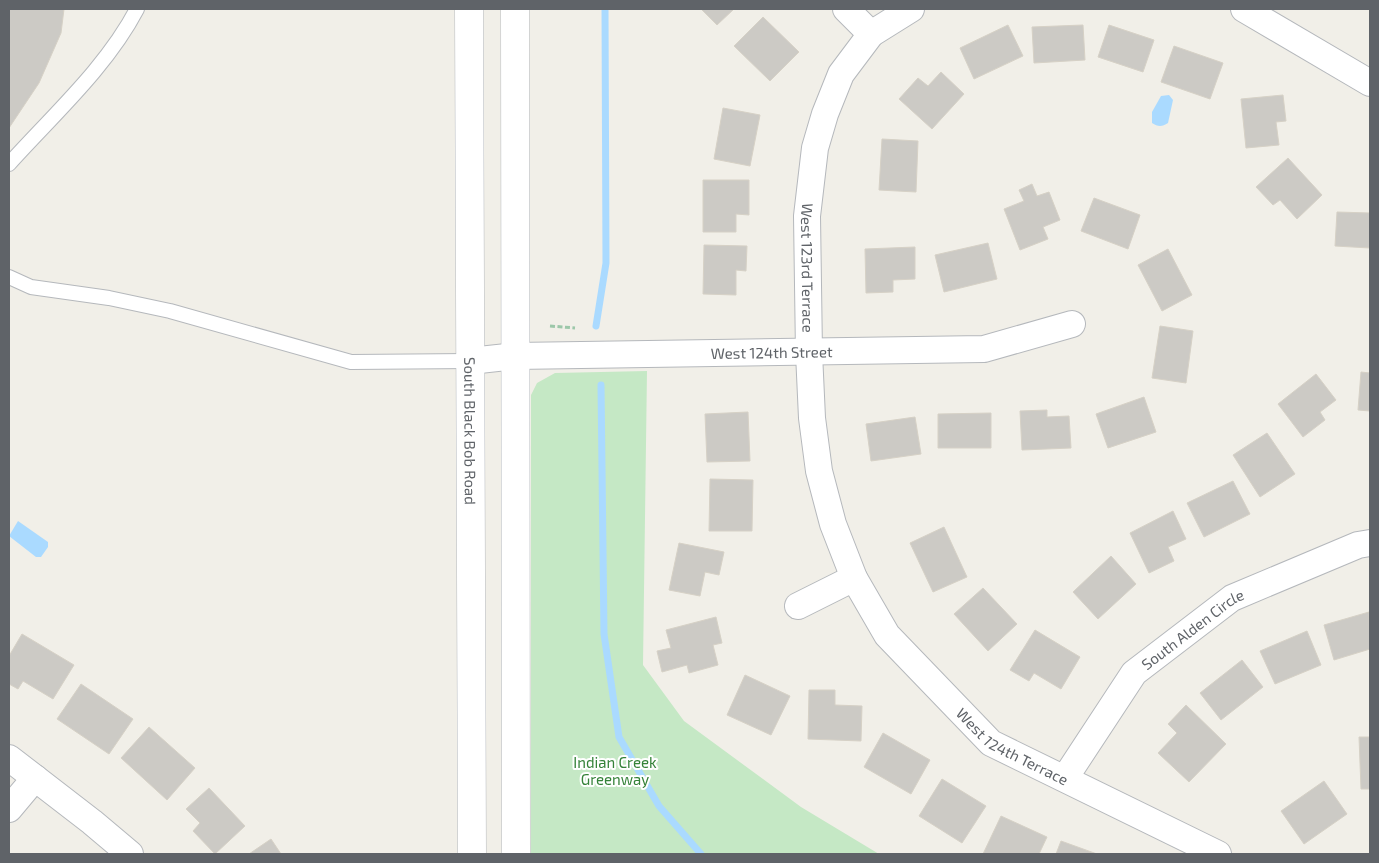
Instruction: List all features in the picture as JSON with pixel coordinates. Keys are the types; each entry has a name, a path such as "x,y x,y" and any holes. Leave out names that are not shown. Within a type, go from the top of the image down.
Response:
{"main road":[{"name":"South Black Bob Road","path":"469,9 472,854"},
{"path":"514,9 516,854"}],"street":[{"path":"846,9 871,34"},
{"name":"West 123rd Terrace","path":"809,353 807,216 816,148 825,114 842,74 871,34 911,9"},
{"path":"1244,9 1370,83"},
{"name":"West 124th Street","path":"470,361 515,356 984,350 1072,324"},
{"name":"West 124th Terrace","path":"809,353 812,418 819,470 833,524 854,578 887,636 991,743 1218,854"},
{"name":"South Alden Circle","path":"1065,778 1134,674 1232,598 1358,545 1370,543"},
{"path":"798,606 854,578"},
{"path":"9,758 130,854"},
{"path":"9,809 35,778"}],"lane":[{"path":"9,164 104,60 128,26 137,9"},
{"path":"9,277 30,286 109,298 170,311 350,362 470,361"}],"path":[{"path":"550,326 578,329"}],"green space":[{"name":"Indian Creek Greenway","path":"647,371 643,665 684,721 801,807 879,854 531,854 531,395 537,383 555,373"}],"water":[{"path":"1169,95 1173,100 1168,123 1160,126 1152,123 1152,112 1161,96"},
{"path":"18,521 48,542 48,547 41,557 36,557 9,536"}],"building":[{"path":"9,9 64,9 61,33 39,83 9,128"},
{"path":"701,9 734,9 717,25"},
{"path":"763,17 799,52 770,81 734,46"},
{"path":"1008,25 1023,56 974,79 960,48"},
{"path":"1083,25 1085,60 1034,63 1032,27"},
{"path":"1109,25 1154,40 1143,72 1098,57"},
{"path":"1174,46 1223,63 1210,99 1161,82"},
{"path":"941,72 964,94 932,129 899,99 918,78 928,86"},
{"path":"1283,95 1286,121 1276,122 1279,145 1246,148 1241,99"},
{"path":"723,108 760,115 750,166 714,159"},
{"path":"882,139 918,141 916,192 879,190"},
{"path":"1288,158 1322,195 1297,219 1280,200 1273,205 1256,187"},
{"path":"703,180 749,180 749,215 736,214 736,232 703,232"},
{"path":"1032,184 1037,196 1049,192 1060,220 1043,227 1048,239 1020,250 1004,209 1024,201 1019,190"},
{"path":"1094,198 1140,215 1128,249 1081,231"},
{"path":"1337,212 1370,213 1370,248 1335,246"},
{"path":"988,243 997,279 944,292 935,255"},
{"path":"704,245 747,246 746,271 736,270 736,295 703,294"},
{"path":"915,247 915,279 893,280 893,292 866,293 865,249"},
{"path":"1168,249 1192,295 1162,311 1138,265"},
{"path":"1160,326 1193,331 1186,383 1152,378"},
{"path":"1361,372 1370,373 1370,411 1358,410"},
{"path":"1316,374 1336,400 1320,412 1325,420 1303,437 1278,404"},
{"path":"1144,397 1156,432 1108,448 1096,414"},
{"path":"1047,410 1047,417 1069,416 1071,448 1022,450 1020,411"},
{"path":"748,412 750,461 707,462 705,414"},
{"path":"991,413 991,448 938,448 938,414"},
{"path":"915,417 921,454 871,461 866,424"},
{"path":"1267,433 1295,474 1260,497 1233,455"},
{"path":"710,479 753,480 752,531 709,531"},
{"path":"1233,481 1250,514 1204,537 1187,503"},
{"path":"1173,511 1186,539 1168,547 1174,561 1149,573 1130,533"},
{"path":"944,527 967,577 933,592 910,543"},
{"path":"679,543 724,552 719,575 705,572 700,596 669,590"},
{"path":"1111,556 1136,584 1098,619 1073,592"},
{"path":"983,588 1017,624 988,651 954,614"},
{"path":"1369,612 1370,649 1334,660 1324,625"},
{"path":"716,617 722,643 713,645 718,665 689,673 687,665 662,672 657,651 671,648 666,630"},
{"path":"1035,630 1080,657 1061,689 1034,673 1029,681 1010,670"},
{"path":"1307,631 1321,665 1275,684 1260,651"},
{"path":"22,634 74,665 53,699 23,681 18,689 9,684 9,656"},
{"path":"1242,660 1263,687 1221,720 1200,693"},
{"path":"745,675 790,696 771,735 727,715"},
{"path":"81,684 133,719 109,754 57,719"},
{"path":"809,690 835,690 835,705 862,706 861,741 808,739"},
{"path":"1186,705 1226,744 1189,782 1158,753 1177,733 1168,724"},
{"path":"149,727 195,768 167,800 121,758"},
{"path":"883,733 930,760 911,794 864,767"},
{"path":"1359,737 1370,737 1370,789 1361,789"},
{"path":"942,779 986,806 962,843 919,816"},
{"path":"1324,781 1347,814 1304,844 1281,811"},
{"path":"209,788 245,826 215,854 193,831 200,823 186,809"},
{"path":"1001,816 1047,837 1039,854 983,854"},
{"path":"271,839 281,854 249,854"},
{"path":"1061,841 1097,854 1056,854"}],"waterway":[{"path":"596,326 606,263 605,9"},
{"path":"601,385 604,634 619,737 659,806 701,854"}]}
